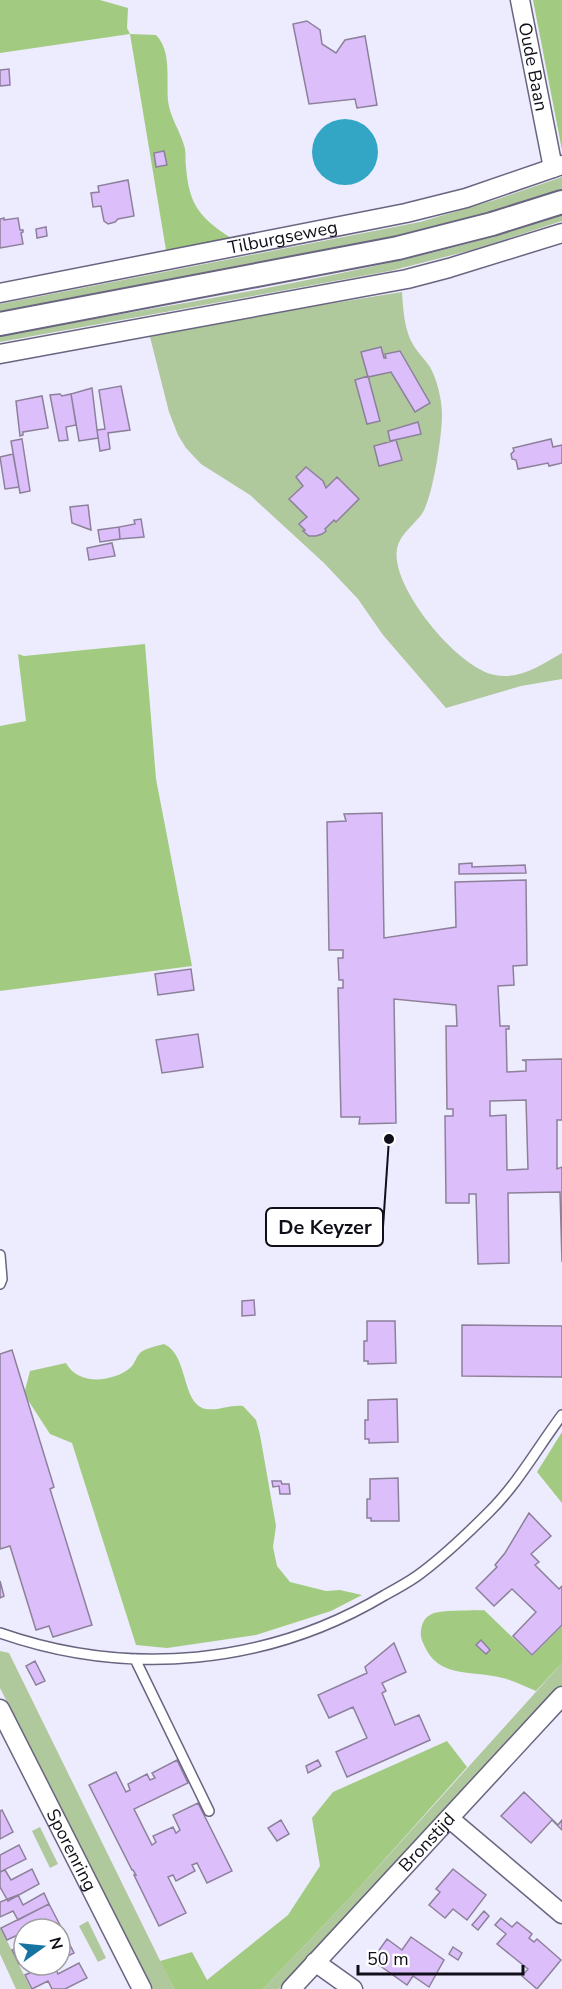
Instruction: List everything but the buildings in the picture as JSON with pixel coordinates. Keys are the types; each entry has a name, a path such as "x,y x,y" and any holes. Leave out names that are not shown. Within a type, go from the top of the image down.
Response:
{"street":[{"name":"Oude Baan","path":"520,0 558,167"},
{"name":"Tilburgseweg","path":"0,293 406,213 466,198 558,167"},
{"name":"Tilburgseweg","path":"0,324 387,250 492,224 562,202"},
{"path":"0,354 407,279 562,233"},
{"name":"Bronstijd","path":"291,1989 562,1696"},
{"name":"Sporenring","path":"0,1709 142,1989"},
{"path":"450,1819 562,1914"},
{"path":"315,1962 353,1989"}],"lane":[{"path":"0,1255 2,1279 0,1284"},
{"path":"0,1633 33,1645 91,1655 135,1659 185,1659 233,1653 308,1633 354,1614 415,1578 490,1512 562,1415"},
{"path":"135,1659 209,1810"}],"green space":[{"path":"0,0 100,0 128,8 127,28 130,34 0,53"},
{"path":"533,0 562,0 562,150"},
{"path":"130,34 156,35 161,42 166,57 169,107 185,149 193,201 211,224 231,238 166,250"},
{"path":"562,177 562,190 417,231 270,262 0,312 0,304 420,222"},
{"path":"562,215 562,221 472,250 390,271 0,342 0,336 273,287 381,265 467,244"},
{"path":"402,292 404,317 409,335 413,345 433,372 439,390 442,415 436,465 427,504 420,517 401,538 397,549 398,565 404,584 415,604 446,643 480,669 495,675 513,675 530,670 562,653 562,679 521,686 446,708 383,635 358,599 324,563 250,495 201,464 186,448 178,435 169,412 149,333"},
{"path":"145,644 156,779 192,966 0,991 0,726 26,721 18,654 24,656"},
{"path":"164,1344 178,1358 188,1389 198,1405 206,1409 243,1406 256,1420 276,1526 273,1547 277,1566 290,1582 326,1591 340,1590 362,1595 331,1611 256,1635 167,1648 136,1645 72,1443 50,1434 24,1394 30,1371 66,1363 79,1375 105,1379 130,1368 141,1352"},
{"path":"562,1432 562,1503 537,1472"},
{"path":"484,1610 532,1656 562,1626 562,1663 536,1691 504,1678 445,1668 431,1656 421,1635 423,1623 428,1616 440,1612"},
{"path":"0,1651 9,1653 174,1989 153,1989 0,1688"},
{"path":"562,1663 562,1685 279,1989 263,1989 361,1886"},
{"path":"447,1741 467,1767 361,1886 263,1989 174,1989 160,1961 192,1952 207,1980 288,1915 320,1866 312,1818 333,1792"},
{"path":"40,1827 58,1864 50,1868 32,1831"},
{"path":"88,1921 106,1958 98,1962 79,1926"},
{"path":"0,1927 12,1951 12,1977 25,1977 31,1989 16,1989 0,1954"}],"water":[{"path":"345,119 358,122 368,129 375,139 378,152 375,165 368,175 358,182 345,185 332,182 322,175 315,165 312,152 315,139 322,129 332,122"}],"place":[{"name":"De Keyzer","path":"389,1139"}]}
